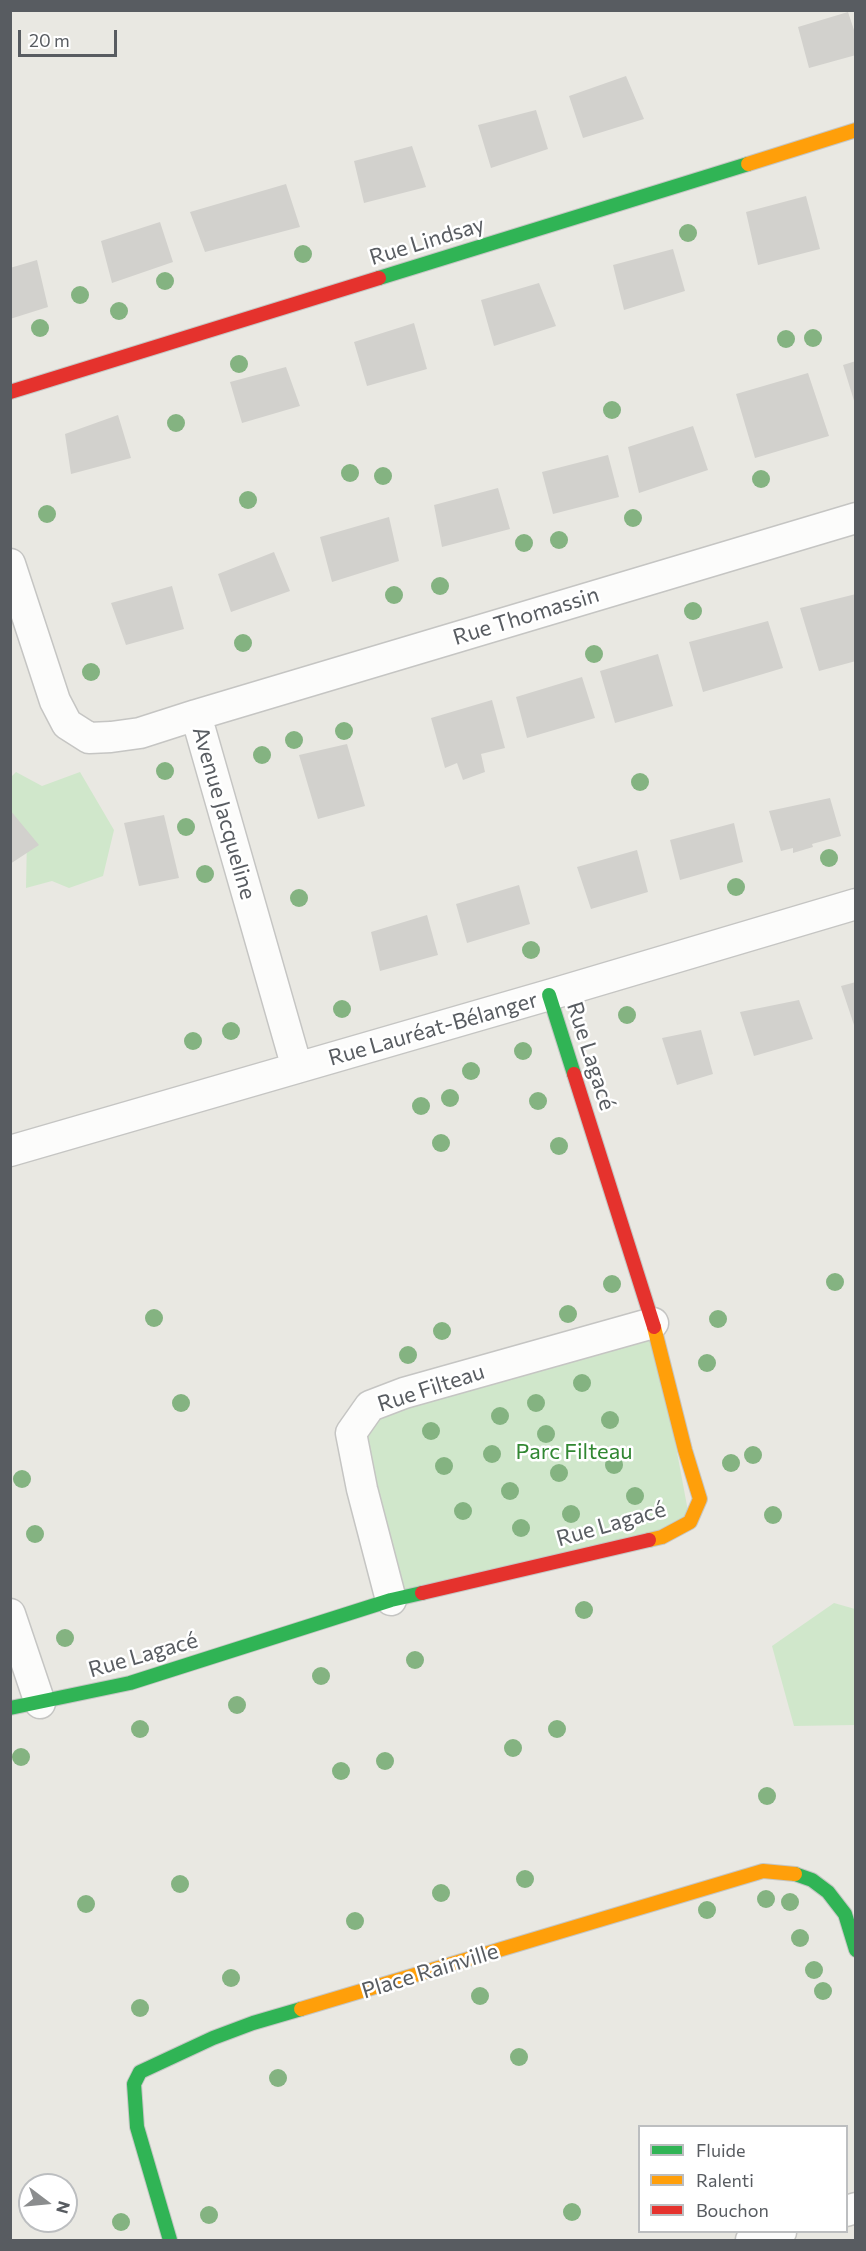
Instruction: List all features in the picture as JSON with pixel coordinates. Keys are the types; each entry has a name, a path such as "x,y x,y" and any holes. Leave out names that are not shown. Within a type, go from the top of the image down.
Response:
{"street":[{"name":"Rue Lindsay","path":"10,392 855,130"},
{"name":"Rue Thomassin","path":"196,714 855,518"},
{"name":"Avenue Jacqueline","path":"10,564 55,701 67,724 89,738 111,737 140,733 196,714 297,1068"},
{"name":"Rue Lauréat-Bélanger","path":"10,1151 855,904"},
{"name":"Rue Lagacé","path":"10,1707 130,1683 391,1600 662,1537 690,1522 700,1499 685,1450 653,1323 549,995"},
{"name":"Rue Filteau","path":"391,1600 362,1489 351,1433 370,1406 404,1393 653,1323"},
{"path":"10,1614 40,1702"},
{"name":"Place Rainville","path":"170,2241 137,2127 134,2084 140,2072 213,2038 265,2020 763,1871 792,1873 812,1880 828,1892 844,1914 855,1950"},
{"path":"752,2241 778,2233"}],"green space":[{"path":"16,772 42,786 80,772 114,830 103,876 69,888 52,881 26,888 27,837 11,818 11,777"},
{"name":"Parc Filteau","path":"653,1323 690,1522 391,1600 351,1433 370,1406"},
{"path":"834,1603 855,1609 855,1725 794,1726 772,1646"}],"building":[{"path":"848,12 856,36 856,55 809,68 798,27"},
{"path":"626,76 644,119 583,138 569,96"},
{"path":"536,110 548,149 491,168 478,125"},
{"path":"412,146 426,187 364,203 354,161"},
{"path":"286,184 300,227 205,252 190,212"},
{"path":"806,196 820,249 758,265 746,212"},
{"path":"160,222 173,262 112,283 101,241"},
{"path":"673,249 685,291 624,310 613,265"},
{"path":"37,260 48,307 10,319 10,268"},
{"path":"539,283 556,326 494,346 481,300"},
{"path":"414,323 427,369 367,386 354,342"},
{"path":"856,361 856,404 855,404 843,365"},
{"path":"286,367 300,406 242,423 230,382"},
{"path":"808,373 829,436 755,458 736,394"},
{"path":"118,415 131,458 71,474 65,434"},
{"path":"693,426 708,470 639,493 628,447"},
{"path":"608,455 619,497 553,514 542,472"},
{"path":"498,488 510,529 442,547 434,505"},
{"path":"389,517 399,561 332,582 320,537"},
{"path":"274,552 290,591 231,612 218,574"},
{"path":"172,586 184,629 126,645 111,603"},
{"path":"856,594 856,661 819,671 800,608"},
{"path":"768,621 783,668 703,692 689,642"},
{"path":"658,654 673,706 615,723 600,671"},
{"path":"582,677 595,718 527,738 516,697"},
{"path":"492,700 505,748 481,754 485,772 463,780 457,763 445,768 431,718"},
{"path":"347,744 365,806 318,819 299,755"},
{"path":"830,798 841,836 812,844 813,847 793,853 793,848 781,851 769,811"},
{"path":"10,810 39,845 10,864"},
{"path":"164,815 179,878 139,886 124,823"},
{"path":"734,823 743,862 680,880 670,840"},
{"path":"637,850 648,892 591,909 577,867"},
{"path":"519,885 530,924 467,943 456,904"},
{"path":"427,915 438,955 380,971 371,932"},
{"path":"856,982 856,1028 855,1028 841,986"},
{"path":"799,1000 813,1039 754,1056 740,1012"},
{"path":"701,1030 713,1074 677,1085 662,1038"}],"traffic: fast":[{"path":"379,278 748,164"},
{"path":"549,995 574,1074"},
{"path":"10,1708 130,1683 391,1600 422,1593"},
{"path":"795,1874 812,1880 828,1892 845,1914 856,1950"},
{"path":"170,2240 137,2127 134,2084 140,2072 213,2038 301,2009"}],"traffic: slow":[{"path":"748,164 856,130"},
{"path":"649,1540 662,1537 690,1522 700,1499 685,1450 654,1327"},
{"path":"301,2009 763,1871 795,1874"}],"traffic: jam":[{"path":"10,392 379,278"},
{"path":"574,1074 654,1327"},
{"path":"422,1593 649,1540"}]}
